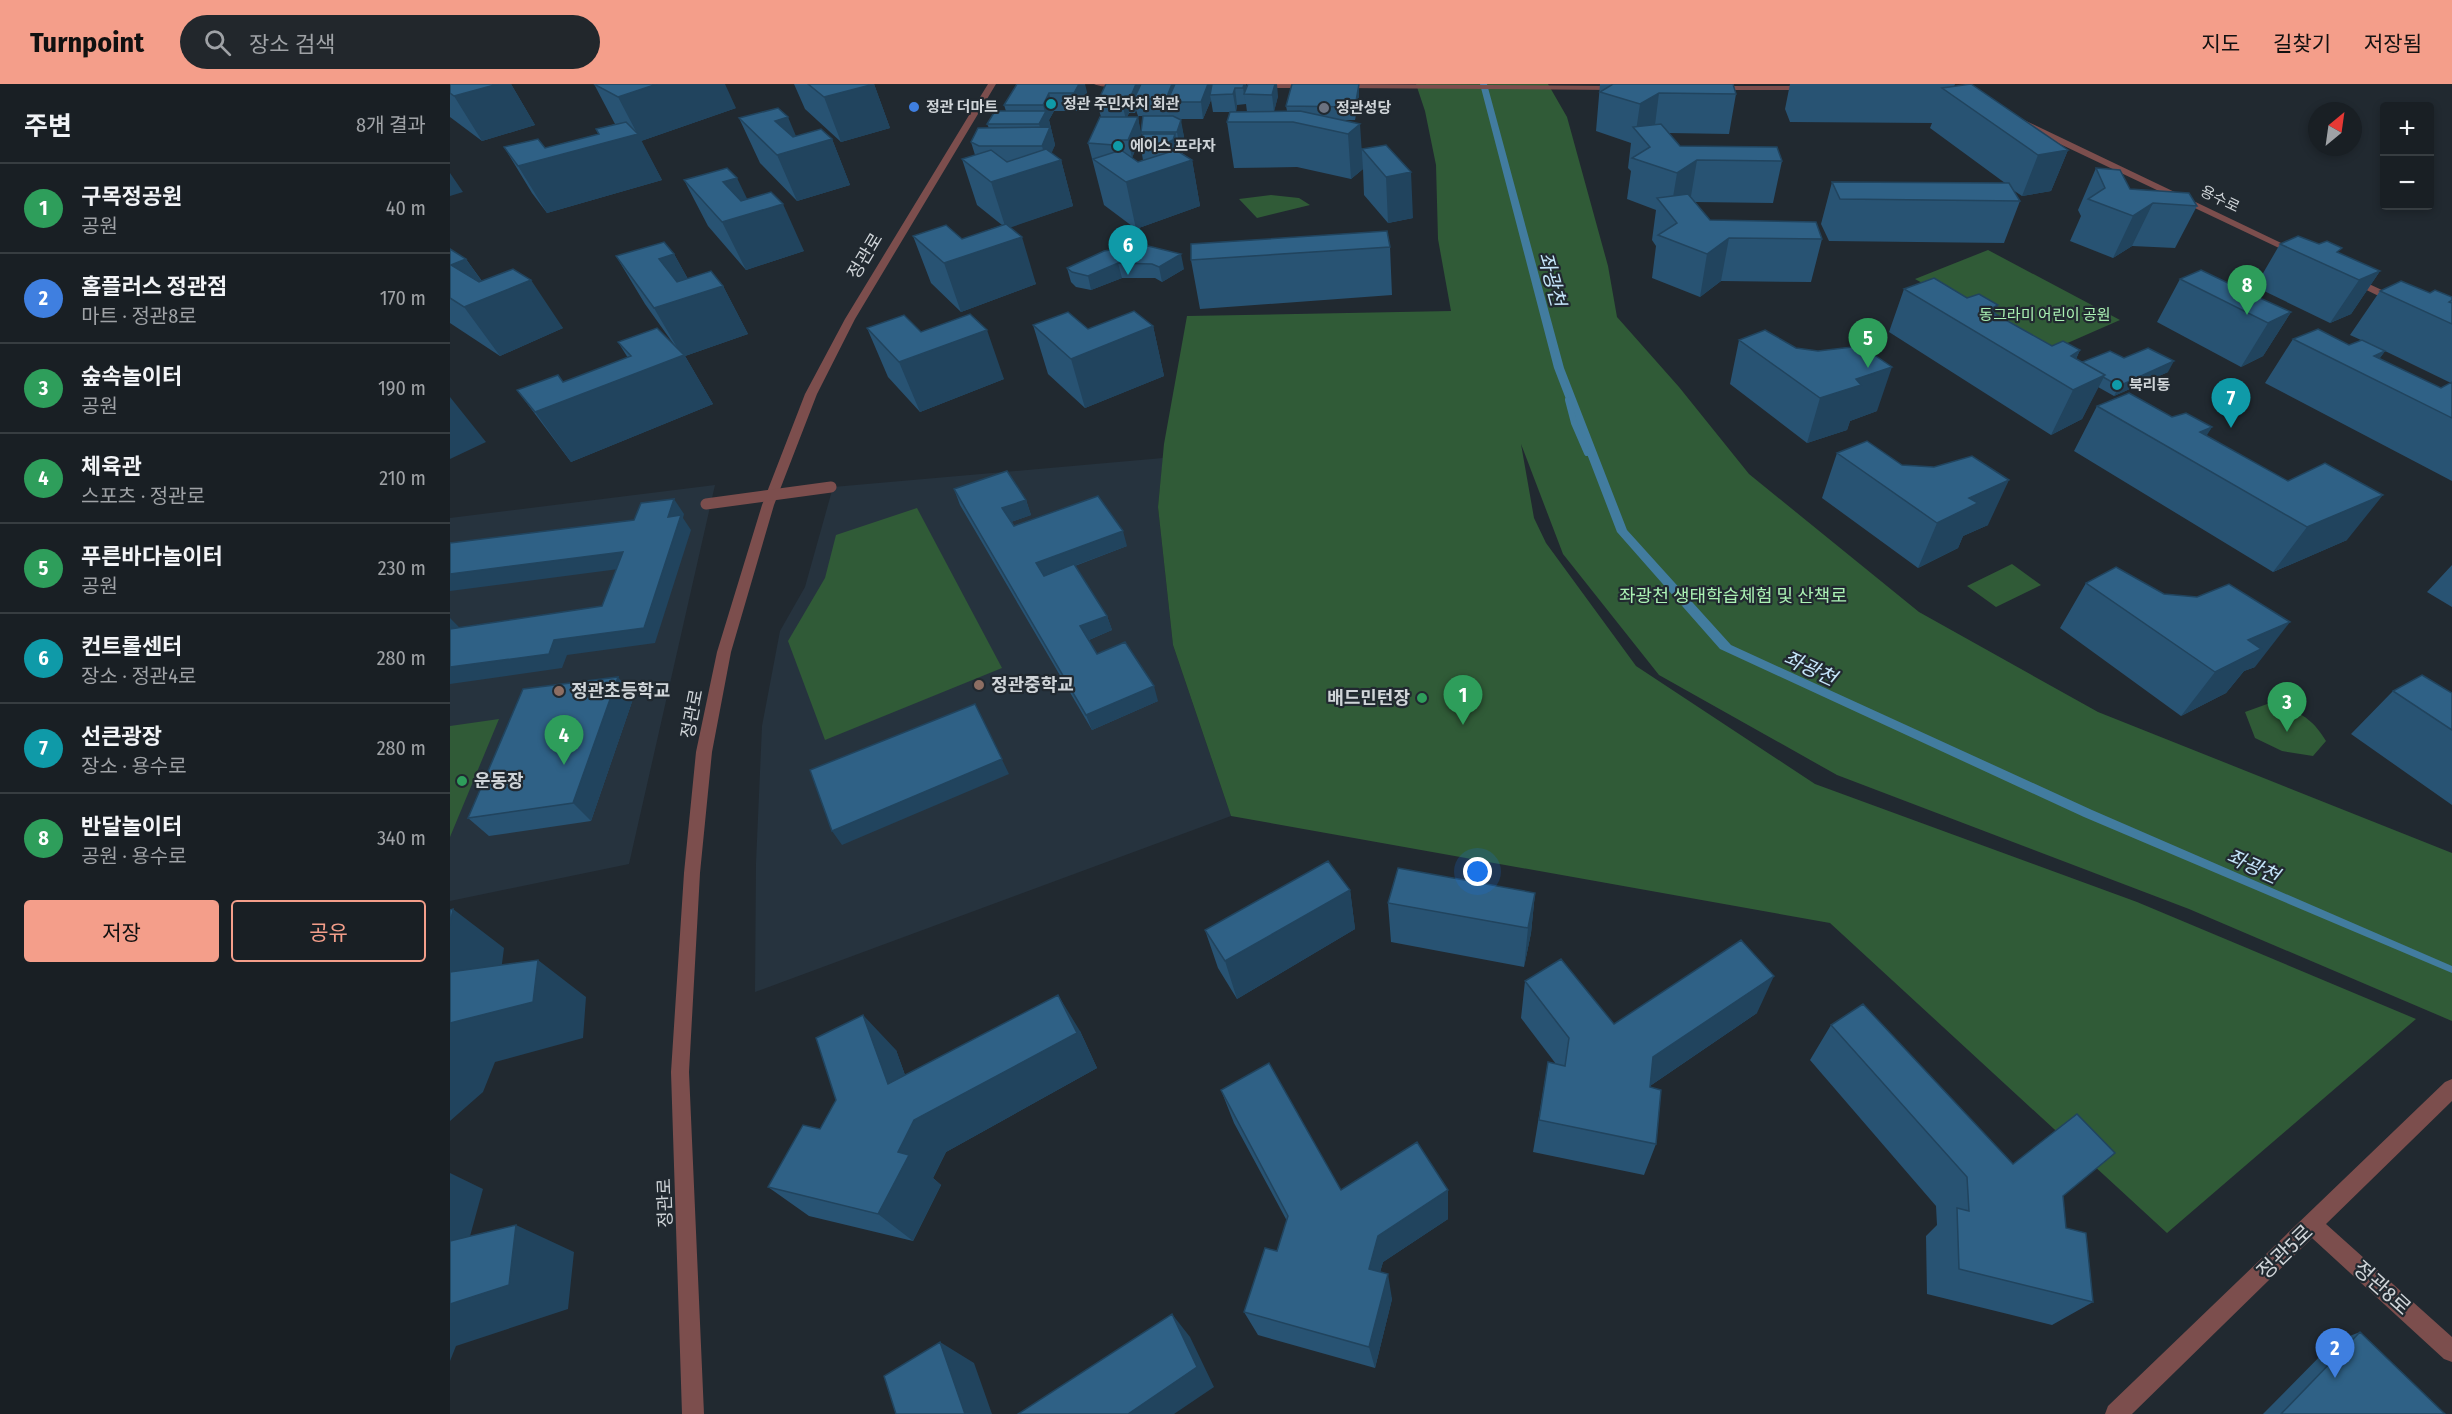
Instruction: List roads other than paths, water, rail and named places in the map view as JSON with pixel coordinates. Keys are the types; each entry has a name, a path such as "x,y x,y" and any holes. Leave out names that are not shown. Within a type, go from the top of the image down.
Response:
{"street":[{"name":"정관로","path":"693,1414 680,1072 692,873 704,752 724,652 768,505 811,394 850,319 992,84"},
{"path":"1098,84 1134,84"},
{"path":"1251,86 1321,86"},
{"path":"1333,86 1630,88"},
{"path":"1701,88 1817,87"},
{"name":"용수로","path":"2012,118 2301,255"},
{"path":"2344,276 2409,307"},
{"path":"706,504 831,487"},
{"name":"정관5로","path":"2116,1414 2452,1088"},
{"name":"정관8로","path":"2313,1225 2452,1351"}],"water":[{"name":"좌광천","path":"1480,84 1487,84 1564,368 1627,530 1731,645 2092,810 2452,966 2452,973 2084,817 1720,649 1617,532 1554,368"}],"waterway":[{"name":"좌광천","path":"1568,400 1574,423 1587,453"}],"place":[{"name":"정관 주민자치 회관","path":"1051,104"},
{"name":"정관 더마트","path":"914,107"},
{"name":"정관성당","path":"1324,108"},
{"name":"에이스 프라자","path":"1118,146"},
{"name":"컨트롤센터","path":"1128,275"},
{"name":"반달놀이터","path":"2247,315"},
{"name":"푸른바다놀이터","path":"1868,368"},
{"name":"북리동","path":"2117,385"},
{"name":"선큰광장","path":"2231,428"},
{"name":"정관중학교","path":"979,685"},
{"name":"정관초등학교","path":"559,691"},
{"name":"배드민턴장","path":"1422,698"},
{"name":"구목정공원","path":"1463,725"},
{"name":"숲속놀이터","path":"2287,732"},
{"name":"체육관","path":"564,765"},
{"name":"운동장","path":"462,781"},
{"name":"홈플러스 정관점","path":"2335,1378"}],"park label":[{"name":"동그라미 어린이 공원","path":"2045,315"},
{"name":"좌광천 생태학습체험 및 산책로","path":"1733,596"}]}
